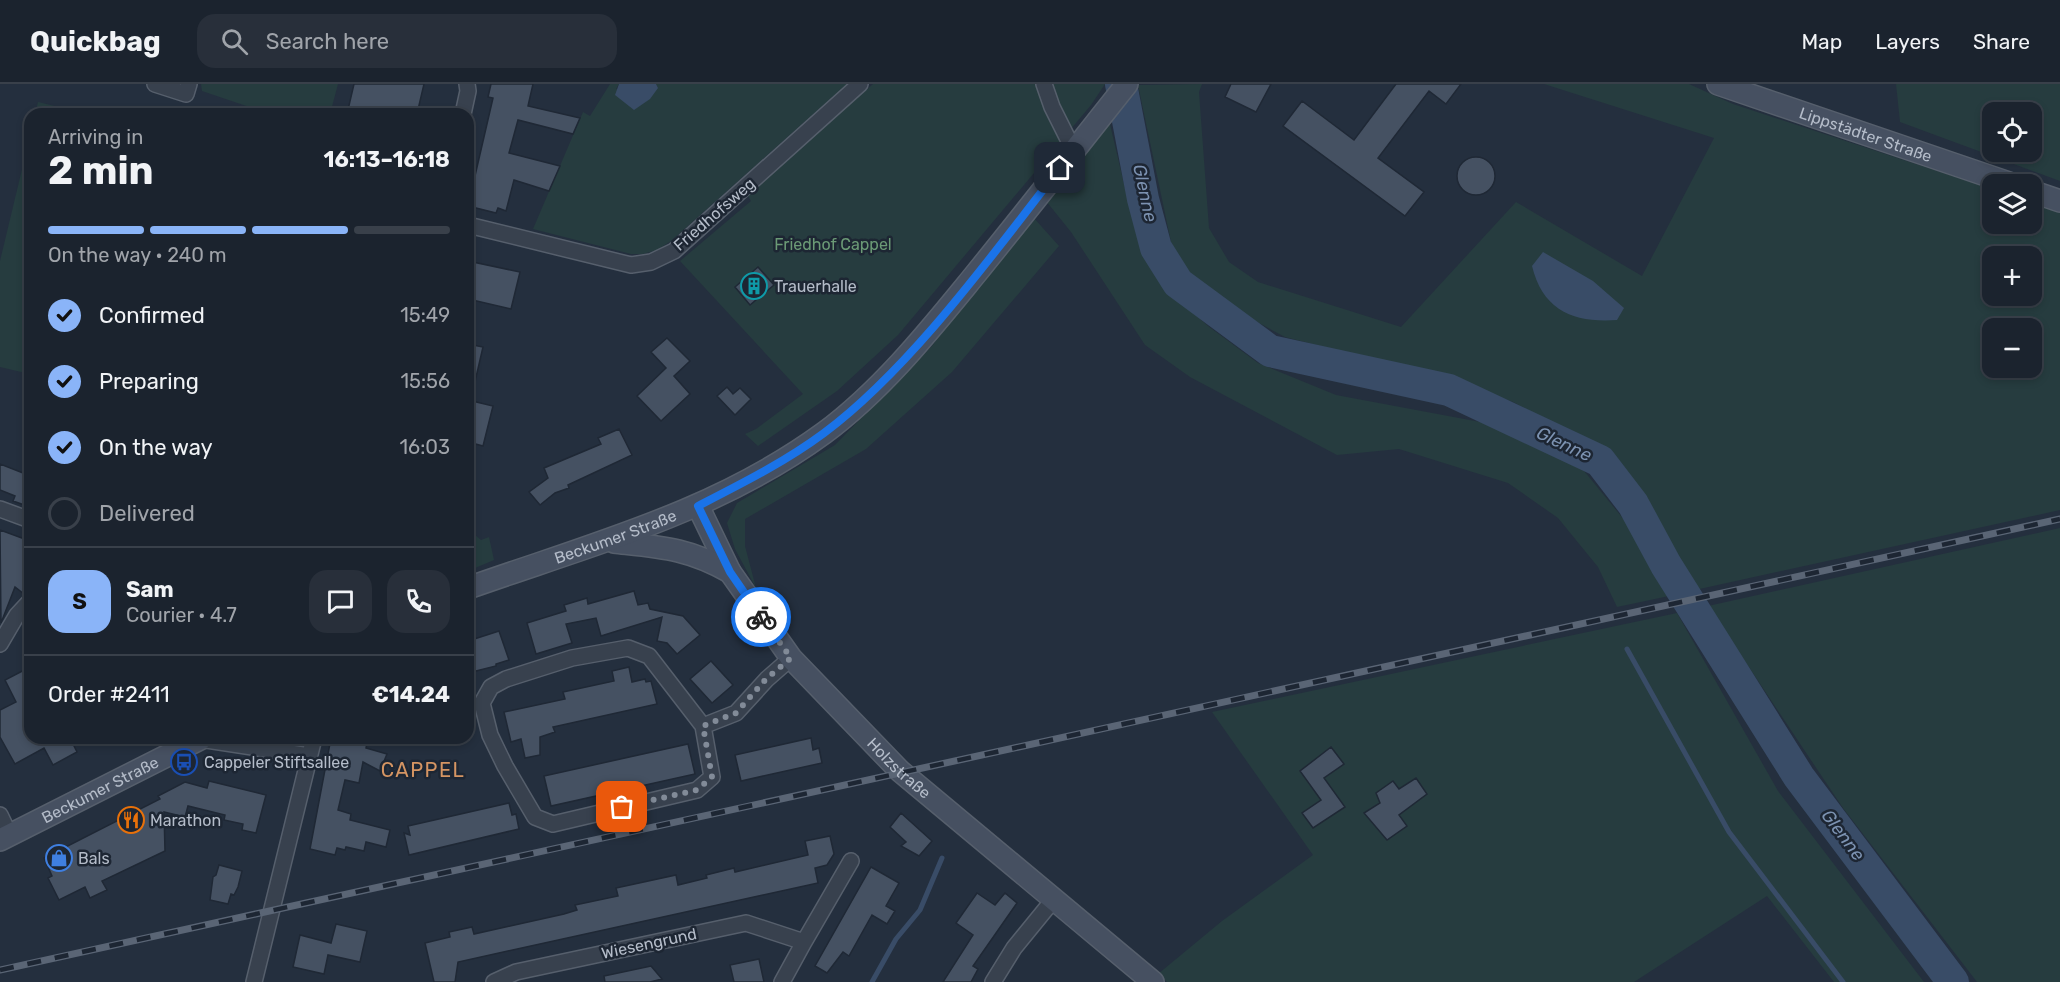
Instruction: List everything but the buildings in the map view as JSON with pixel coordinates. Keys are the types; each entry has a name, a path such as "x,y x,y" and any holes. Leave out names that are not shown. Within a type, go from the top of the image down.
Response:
{"main road":[{"name":"Beckumer Straße","path":"474,586 607,542 698,506 783,460 824,433 856,406 934,325 1127,84"},
{"name":"Lippstädter Straße","path":"1718,84 1983,174"},
{"path":"2042,195 2060,201"},
{"name":"Holzstraße","path":"698,506 730,572 791,658 900,771 1153,982"},
{"path":"607,542 680,549 705,558 730,572"},
{"name":"Beckumer Straße","path":"5,838 191,744"}],"street":[{"path":"155,84 186,94 189,84"},
{"path":"464,108 467,84"},
{"name":"Friedhofsweg","path":"474,227 594,258 631,265 651,262 674,251 860,84"},
{"path":"1044,84 1052,107 1074,150"},
{"path":"0,509 24,518"},
{"path":"0,644 17,615 24,608"},
{"path":"628,648 649,656 703,726 712,777 697,790 553,824 535,817 490,735 482,703 490,687 506,679 572,658 628,648"},
{"path":"703,726 736,713 766,679 791,658"},
{"path":"233,744 309,756"},
{"path":"254,982 312,744"},
{"path":"0,815 5,838"},
{"path":"782,982 851,861"},
{"path":"993,982 1014,948 1054,899"},
{"name":"Wiesengrund","path":"494,982 516,972 746,923 804,942"}],"green space":[{"path":"201,84 338,84 332,108 252,108 202,91"},
{"path":"610,84 619,84 616,89 658,88 656,84 847,84 671,241 657,250 643,254 631,254 533,229 583,112 590,116"},
{"name":"Friedhof Cappel","path":"873,84 1105,84 1091,105 898,335 837,391 758,446 745,434 756,429 803,394 680,261 751,201 748,196"},
{"path":"1202,84 1199,92 1209,228 1229,262 1258,282 1401,327 1516,202 1642,276 1714,138 1544,84 1689,84 1733,104 1982,186 1982,234 2042,234 2042,205 2060,211 2060,510 1695,590 1641,492 1603,450 1513,402 1446,378 1285,337 1224,304 1187,273 1171,242 1138,85"},
{"path":"1896,84 2060,84 2060,181 2008,162 2042,162 2042,102 1982,102 1982,152 1900,122"},
{"path":"38,102 63,108 36,108"},
{"path":"1109,120 1129,205 1147,252 1168,290 1208,326 1258,363 1336,395 1507,427 1580,466 1630,527 1669,596 1617,607 1598,567 1558,518 1508,483 1399,449 1337,455 1190,377 1145,345 1071,232 1046,201"},
{"path":"24,161 24,373 0,367 0,261"},
{"path":"1033,217 1059,246 952,372 866,449 745,519 745,546 756,588 735,549 727,523 737,503 835,445 931,347"},
{"path":"2060,528 2060,982 1977,982 1843,808 1708,606"},
{"path":"474,534 481,540 489,537 494,560 474,568"},
{"path":"1677,613 1778,791 1924,982 1834,982 1767,896 1634,982 1167,982 1158,974 1222,921 1313,855 1212,712"}],"water":[{"path":"619,84 656,84 658,88 650,99 634,110 615,95"},
{"path":"1543,252 1593,281 1624,308 1617,320 1574,316 1552,304 1537,281 1532,266"}],"waterway":[{"name":"Glenne","path":"1121,84 1143,199 1156,248 1178,283 1270,351 1449,390 1600,461 1633,504 1666,565 1799,777 1953,982"},
{"path":"1627,649 1729,832 1843,982"},
{"path":"872,982 896,939 920,910 942,858"}],"railway":[{"path":"0,970 2060,519"}],"way so far":[{"path":"622,807 697,790 712,777 703,726 736,713 766,679 791,658 761,617"}],"place":[{"name":"Trauerhalle","path":"754,286"},
{"name":"Cappeler Stiftsallee","path":"184,762"},
{"name":"Marathon","path":"131,820"},
{"name":"Bals","path":"59,858"}],"district":[{"name":"CAPPEL","path":"423,770"}],"route":[{"path":"761,617 730,572 698,506 775,465 824,433 856,406 934,325 1060,168"}]}
